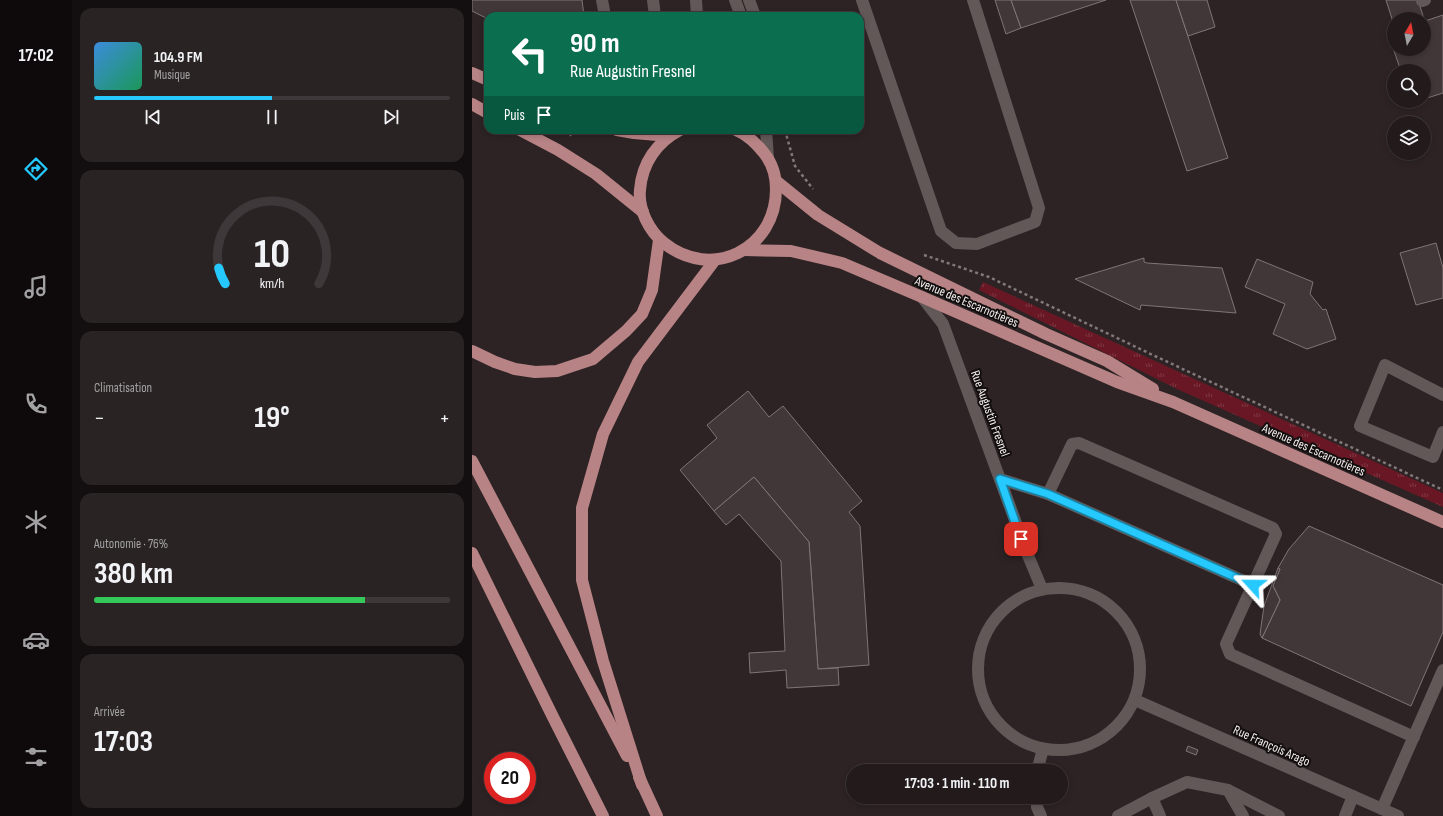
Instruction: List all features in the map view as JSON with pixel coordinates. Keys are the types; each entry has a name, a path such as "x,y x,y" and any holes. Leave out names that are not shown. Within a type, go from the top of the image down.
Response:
{"main road":[{"path":"472,73 484,78"},
{"path":"472,104 484,111"},
{"path":"528,134 558,150 596,174 642,212"},
{"path":"646,134 669,136"},
{"path":"673,134 653,151 643,170 640,191 642,212 649,227 659,240 671,250 700,260 715,260 730,257 744,250 759,238 770,221 776,201 776,181 768,158 757,144 744,134"},
{"name":"Avenue des Escarnotières","path":"776,181 818,215 880,253 1046,334 1107,361 1173,402"},
{"path":"472,351 515,369 535,372 557,371 593,359 626,331 642,314 652,290 659,240"},
{"name":"Avenue des Escarnotières","path":"744,250 791,251 842,263 1117,382 1173,402 1443,522"},
{"path":"642,785 603,661 582,580 582,508 603,434 638,362 715,260"},
{"path":"472,461 657,816"},
{"path":"472,553 603,816"}],"street":[{"path":"602,0 604,12"},
{"path":"653,0 654,12"},
{"path":"696,0 697,12"},
{"path":"735,0 740,12"},
{"path":"749,0 754,12"},
{"path":"862,0 941,231 956,244 976,244 1035,222 1039,208 973,0"},
{"path":"766,134 768,158"},
{"name":"Rue Augustin Fresnel","path":"922,297 943,324 1026,553 1042,589"},
{"path":"1443,395 1385,365 1360,426 1433,457 1443,432"},
{"path":"1048,494 1072,444 1079,442 1273,528 1276,534 1226,644 1230,654 1414,737"},
{"path":"1000,479 1048,494 1253,585"},
{"path":"1067,588 1092,594 1113,608 1129,627 1139,650 1141,676 1135,700 1119,724 1098,740 1071,749 1043,749 1017,738 996,720 982,695 978,674 979,654 986,634 998,616 1014,601 1027,594 1042,589 1067,588"},
{"path":"1382,809 1443,670"},
{"name":"Rue François Arago","path":"1135,700 1398,816"},
{"path":"1039,764 1043,749"},
{"path":"1118,816 1187,782 1228,790 1279,816"},
{"path":"1228,790 1243,816"},
{"path":"1345,816 1352,796"},
{"path":"1152,798 1160,816"},
{"path":"1037,804 1041,816"}],"path":[{"path":"786,134 795,166 814,191"},
{"path":"924,255 989,277 1443,490"}],"green space":[{"path":"983,282 1443,493 1443,507 1177,389 979,290"}],"building":[{"path":"472,0 582,0 584,12 484,12 484,17 472,11"},
{"path":"995,0 1011,0 1021,28 1006,34"},
{"path":"1011,0 1106,0 1021,28"},
{"path":"1130,0 1176,0 1228,158 1187,171"},
{"path":"1176,0 1207,0 1215,27 1188,36"},
{"path":"1386,0 1418,0 1422,12 1390,12"},
{"path":"1443,15 1443,93 1431,97 1431,64 1399,64 1396,56 1431,56 1431,19"},
{"path":"1436,243 1443,268 1443,298 1416,305 1400,253"},
{"path":"1144,258 1144,262 1147,263 1222,268 1236,313 1141,305 1140,310 1075,279"},
{"path":"1257,259 1313,282 1310,294 1323,310 1326,309 1336,339 1307,349 1273,334 1285,304 1245,287"},
{"path":"748,391 769,417 783,406 862,501 849,512 860,526 869,665 818,669 809,542 754,477 714,511 680,470 717,438 707,425"},
{"path":"754,477 809,542 818,669 838,668 839,685 787,688 786,670 750,673 749,653 785,651 781,561 739,514 726,525 714,511"},
{"path":"1309,526 1443,585 1443,632 1411,706 1262,638 1280,600 1273,586 1280,569 1278,568 1289,549"},
{"path":"1278,568 1280,569 1273,586 1280,600 1262,638 1260,634 1264,606"},
{"path":"1188,746 1198,750 1196,755 1186,751"}],"route":[{"path":"1021,539 1000,479 1048,494 1253,585"}]}
